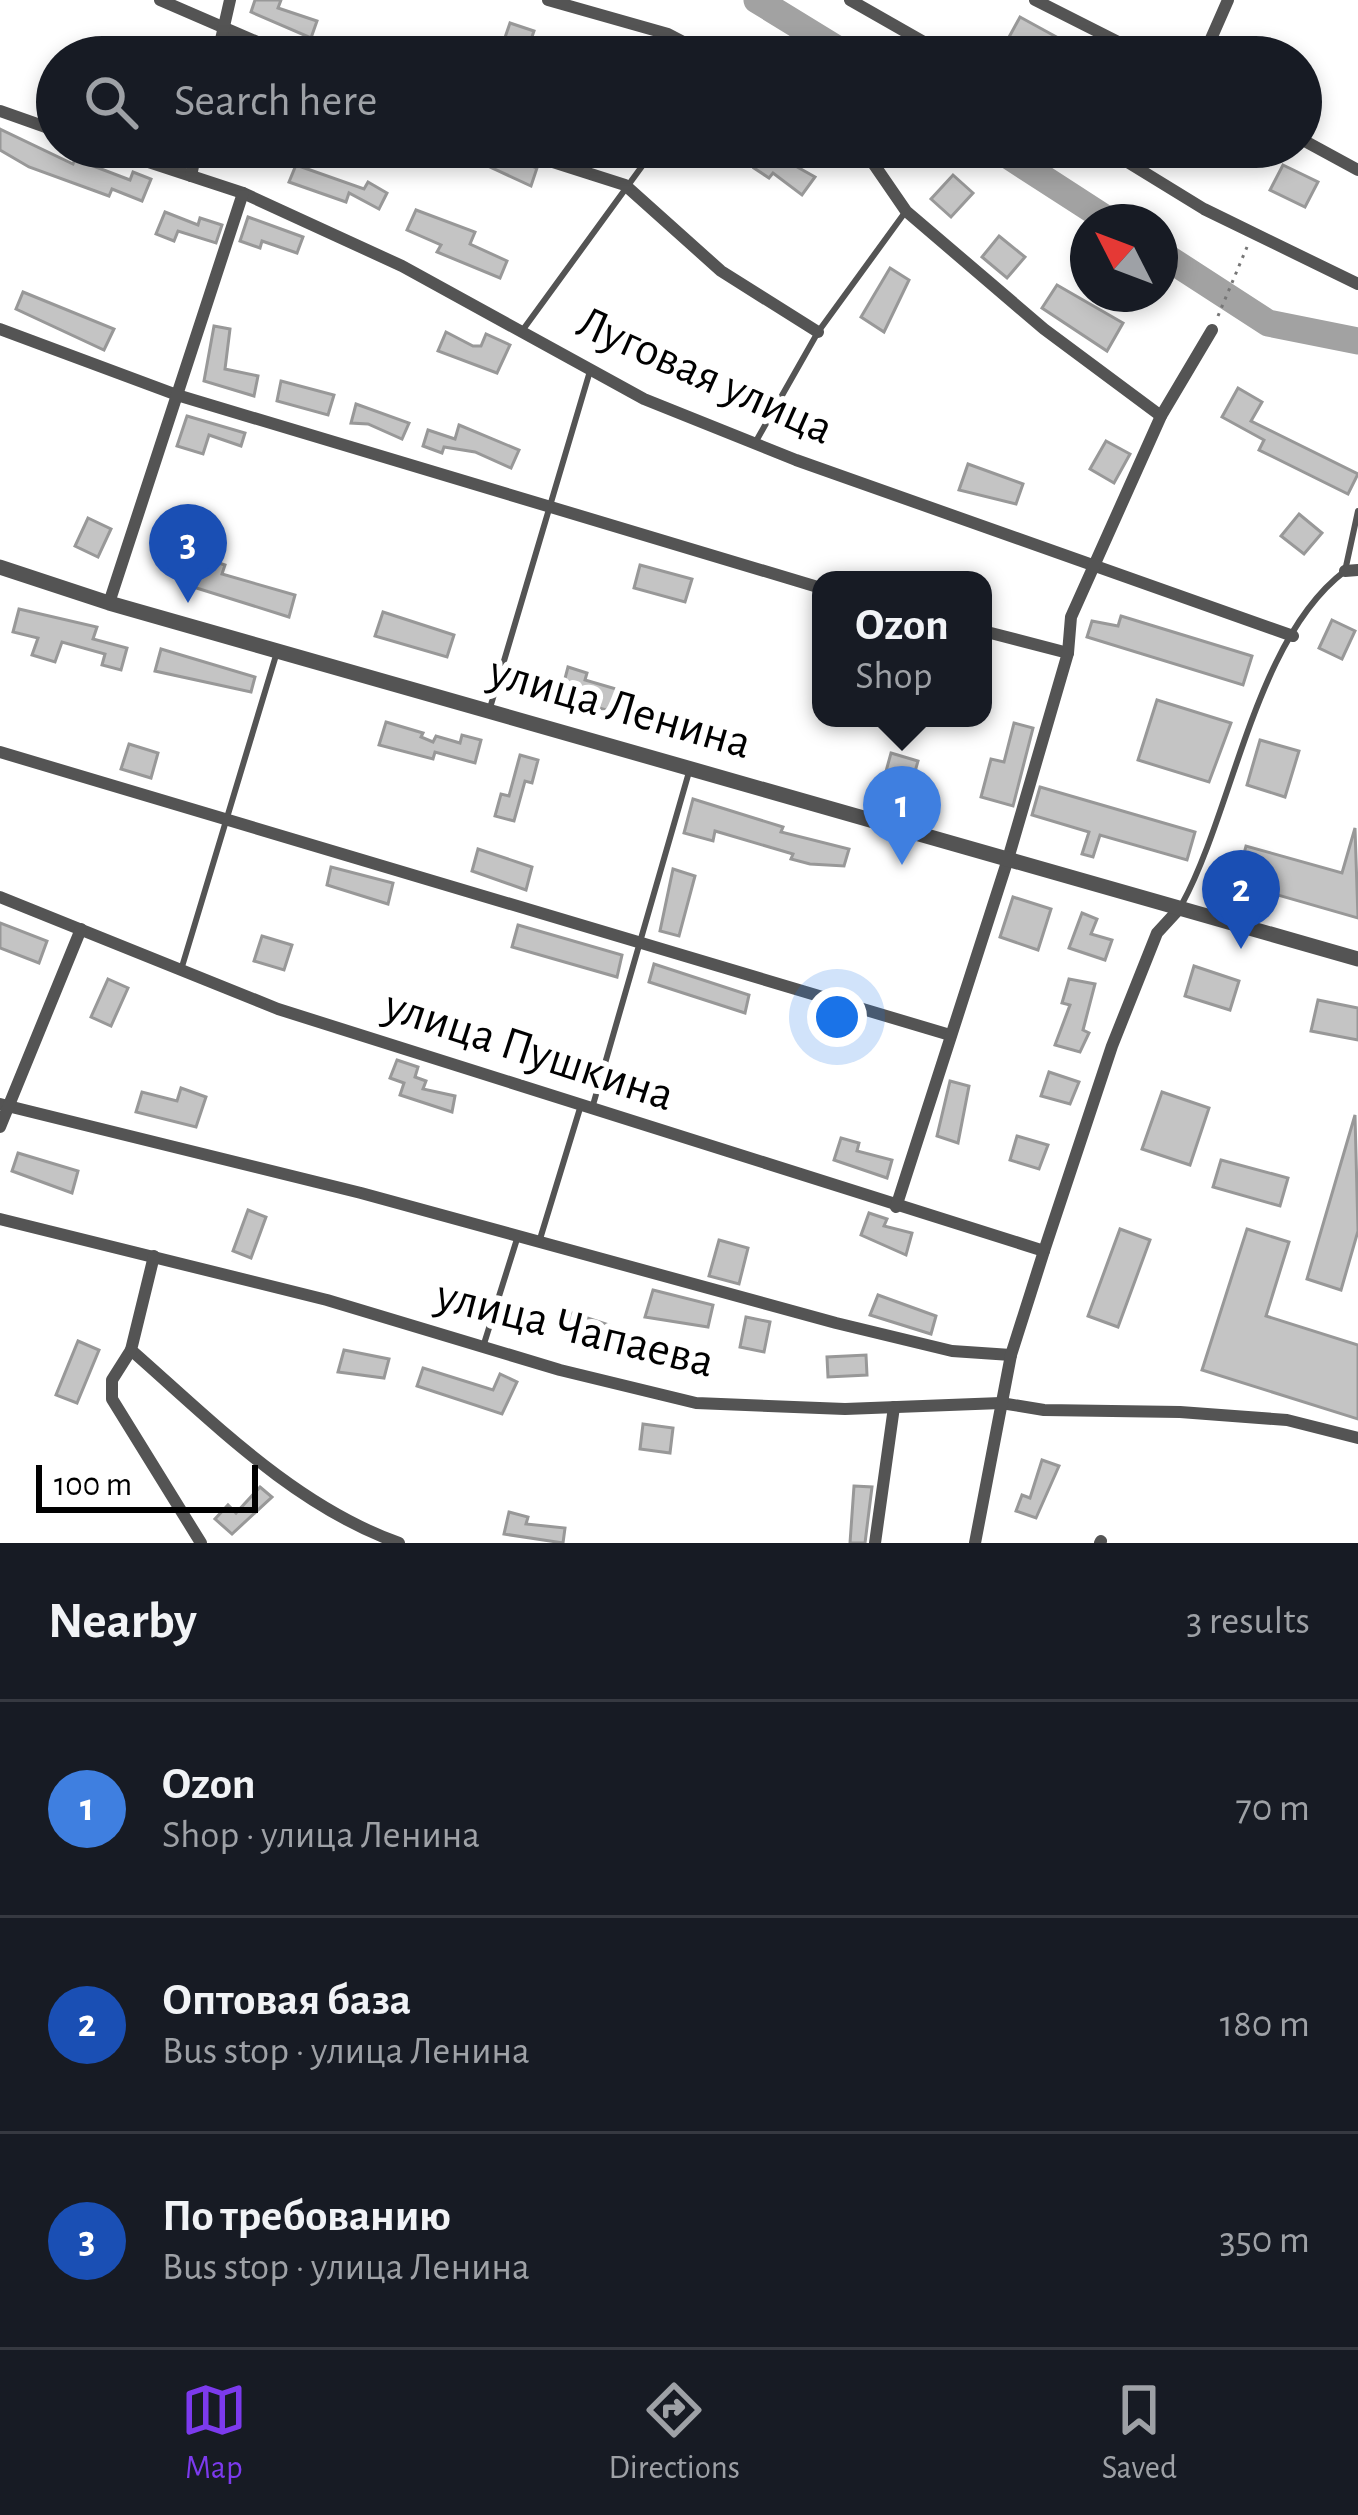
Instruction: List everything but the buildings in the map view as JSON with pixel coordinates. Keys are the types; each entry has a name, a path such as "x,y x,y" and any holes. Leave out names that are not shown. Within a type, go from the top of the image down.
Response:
{"street":[{"path":"160,0 244,36"},
{"path":"221,36 230,0"},
{"path":"548,0 672,36"},
{"path":"850,0 913,36"},
{"path":"1035,0 1106,36"},
{"path":"1212,36 1228,0"},
{"path":"0,111 36,124"},
{"path":"1322,150 1358,170"},
{"name":"Луговая улица","path":"167,168 243,193 402,266 590,371 755,443 1293,635"},
{"path":"191,176 193,168"},
{"path":"572,168 625,185 721,271 818,332"},
{"path":"876,168 905,211 1044,329 1161,416"},
{"path":"1140,168 1252,234 1358,284"},
{"path":"109,603 243,193"},
{"path":"0,329 177,395 812,585"},
{"path":"896,1207 1008,859 1068,653 1071,617 1161,416 1212,329"},
{"name":"улица Ленина","path":"0,566 109,603 1358,959"},
{"path":"992,633 1068,653"},
{"path":"0,752 950,1035"},
{"name":"улица Пушкина","path":"0,897 278,1009 1044,1250"},
{"path":"975,1543 1011,1355 1044,1250 1112,1046 1156,932 1180,908"},
{"path":"0,1127 81,929"},
{"path":"5,1106 952,1351 1011,1355"},
{"name":"улица Чапаева","path":"0,1219 696,1403 893,1407 1001,1403 1044,1410 1287,1420 1358,1438"},
{"path":"154,1256 131,1350 112,1380 112,1399 201,1543"},
{"path":"131,1350 302,1494 355,1527 399,1543"},
{"path":"875,1543 893,1407"}],"lane":[{"path":"522,331 639,168"},
{"path":"755,443 818,332 905,211"},
{"path":"489,711 590,371"},
{"path":"1180,908 1237,756 1293,635 1321,590 1352,570 1358,511"},
{"path":"181,970 223,819 278,651"},
{"path":"539,1242 640,941 690,768"},
{"path":"482,1347 518,1236"}],"path":[{"path":"1212,329 1252,234"}],"waterway":[{"path":"757,0 816,36"},
{"path":"1027,168 1083,204"},
{"path":"1178,265 1268,323 1358,341"}],"place":[{"name":"По требованию","path":"188,603"},
{"name":"Ozon","path":"902,865"},
{"name":"Оптовая база","path":"1241,949"}]}
